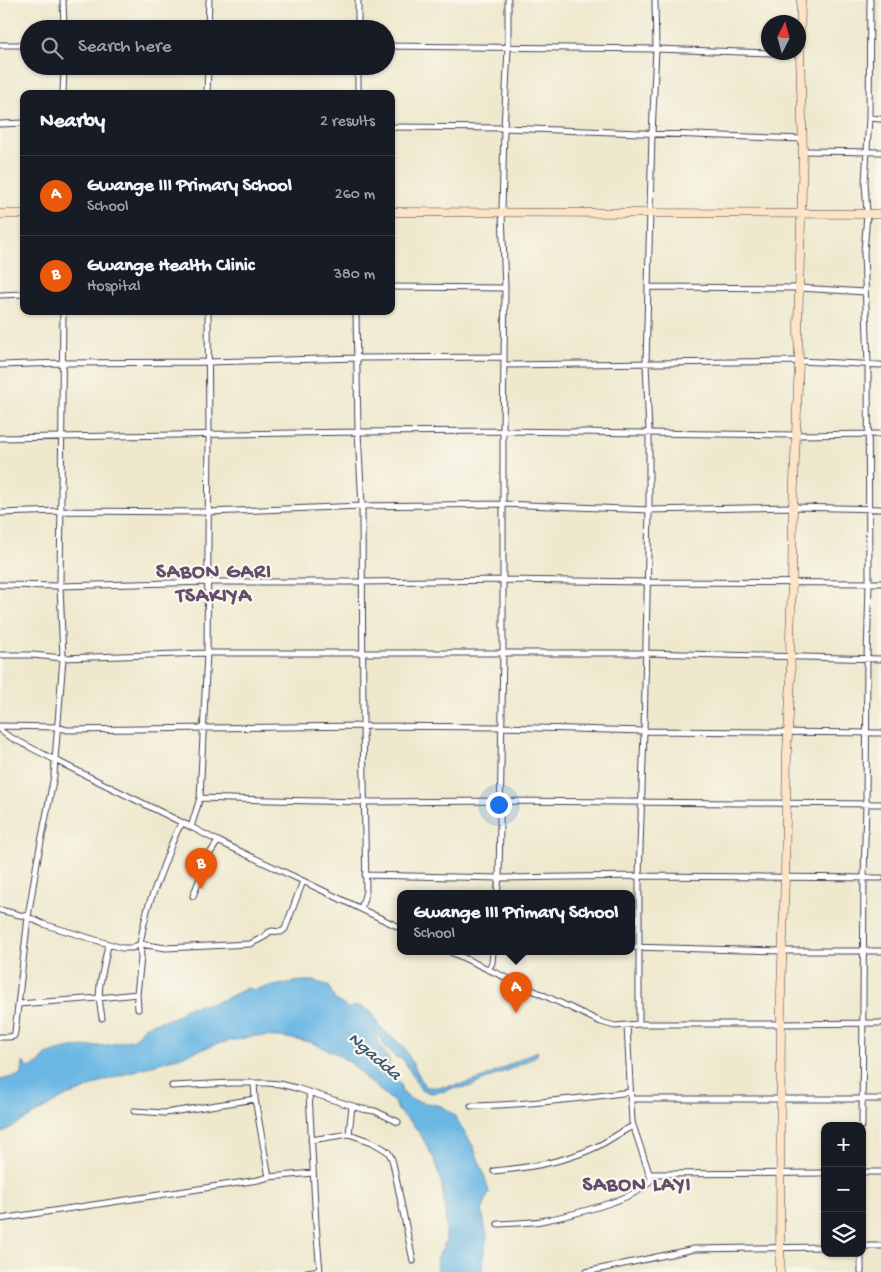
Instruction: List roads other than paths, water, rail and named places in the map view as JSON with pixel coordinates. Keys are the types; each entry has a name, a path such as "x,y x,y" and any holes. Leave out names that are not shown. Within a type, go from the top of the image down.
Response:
{"main road":[{"path":"801,0 801,15"},
{"path":"780,1272 782,951 790,679 792,508 799,361 802,151 800,60"},
{"path":"395,212 881,214"},
{"path":"0,214 20,214"}],"street":[{"path":"63,0 64,20"},
{"path":"208,20 209,0"},
{"path":"358,0 358,20"},
{"path":"498,890 503,653 503,431 505,366 505,288 502,212 508,0"},
{"path":"638,1024 639,876 649,510 649,432 646,362 656,49 654,0"},
{"path":"862,1122 868,583 868,364 864,252 867,214 865,182 869,118 870,0"},
{"path":"0,45 20,45"},
{"path":"395,46 656,49 761,53"},
{"path":"63,90 64,75"},
{"path":"207,90 208,75"},
{"path":"358,75 358,90"},
{"path":"869,118 881,119"},
{"path":"0,124 20,124"},
{"path":"395,127 504,128 802,139"},
{"path":"802,151 881,152"},
{"path":"395,287 505,288"},
{"path":"648,287 800,288 865,292"},
{"path":"0,294 20,294"},
{"path":"0,1037 9,1038 14,1036 16,1027 28,917 54,776 63,658 60,586 60,511 64,315"},
{"path":"191,827 200,798 207,653 208,315"},
{"path":"356,315 358,432 362,506 362,652 366,891 361,909"},
{"path":"0,365 62,362 208,362 504,357"},
{"path":"505,366 646,362 799,361 881,365"},
{"path":"0,438 503,431 795,435 881,434"},
{"path":"0,513 60,511 208,512 362,506 503,504 649,510 881,509"},
{"path":"0,585 60,586 208,582 502,580 881,583"},
{"path":"0,655 32,655 63,658 207,653 645,653 881,659"},
{"path":"0,728 58,727 67,730 363,726 501,727 644,732 881,734"},
{"path":"0,728 8,736 55,760 218,841 397,926"},
{"path":"200,798 364,802 500,800 881,804"},
{"path":"138,1009 140,944 148,907 175,836 183,823"},
{"path":"193,896 208,855 218,841"},
{"path":"365,875 499,878 639,876 881,878"},
{"path":"0,910 28,917 43,924 122,948 132,948 140,944 166,948 250,944 264,937 269,932 281,932 285,929 303,880"},
{"path":"102,1018 99,998 100,984 108,945"},
{"path":"635,946 782,951 881,951"},
{"path":"457,955 601,1022 615,1026 638,1024 881,1023"},
{"path":"488,970 492,963 493,955"},
{"path":"18,1004 137,994"},
{"path":"498,1224 539,1221 571,1214 619,1200 649,1184 651,1179 633,1126 627,1025"},
{"path":"172,1086 266,1082 280,1084 375,1112 398,1122"},
{"path":"254,1083 254,1100 269,1177"},
{"path":"471,1106 498,1106 630,1092"},
{"path":"308,1272 320,1271 309,1093"},
{"path":"630,1099 881,1099"},
{"path":"134,1111 165,1113 254,1100"},
{"path":"349,1134 352,1106"},
{"path":"494,1171 515,1169 576,1155 596,1147 633,1126"},
{"path":"311,1140 349,1134 372,1142 388,1152 391,1157 413,1261"},
{"path":"866,1172 881,1172"},
{"path":"0,1219 269,1177 313,1173"},
{"path":"649,1174 821,1173"},
{"path":"866,1246 881,1246"},
{"path":"586,1272 694,1249 821,1247"},
{"path":"861,1257 861,1272"}],"water":[{"name":"Ngadda","path":"302,981 313,981 328,985 335,1000 348,1008 360,1006 373,1013 378,1024 404,1047 425,1087 440,1087 476,1080 538,1051 537,1055 524,1063 469,1087 432,1093 421,1090 403,1059 395,1057 385,1047 383,1041 373,1029 390,1061 388,1068 401,1085 401,1091 412,1100 441,1106 454,1115 473,1146 489,1192 482,1211 487,1236 482,1272 436,1272 438,1257 446,1240 444,1199 434,1159 422,1137 412,1123 399,1112 395,1103 364,1077 351,1063 333,1052 310,1042 281,1037 253,1036 217,1044 103,1081 66,1096 0,1134 0,1080 22,1075 23,1062 29,1068 38,1064 46,1055 58,1051 108,1045 135,1039 146,1026 176,1016 185,1008 217,1002 247,988 255,990"}],"place":[{"name":"Gwange Health Clinic","path":"201,889"},
{"name":"Gwange III Primary School","path":"516,1013"}],"district":[{"name":"SABON GARI TSAKIYA","path":"214,585"},
{"name":"SABON LAYI","path":"637,1186"}]}
